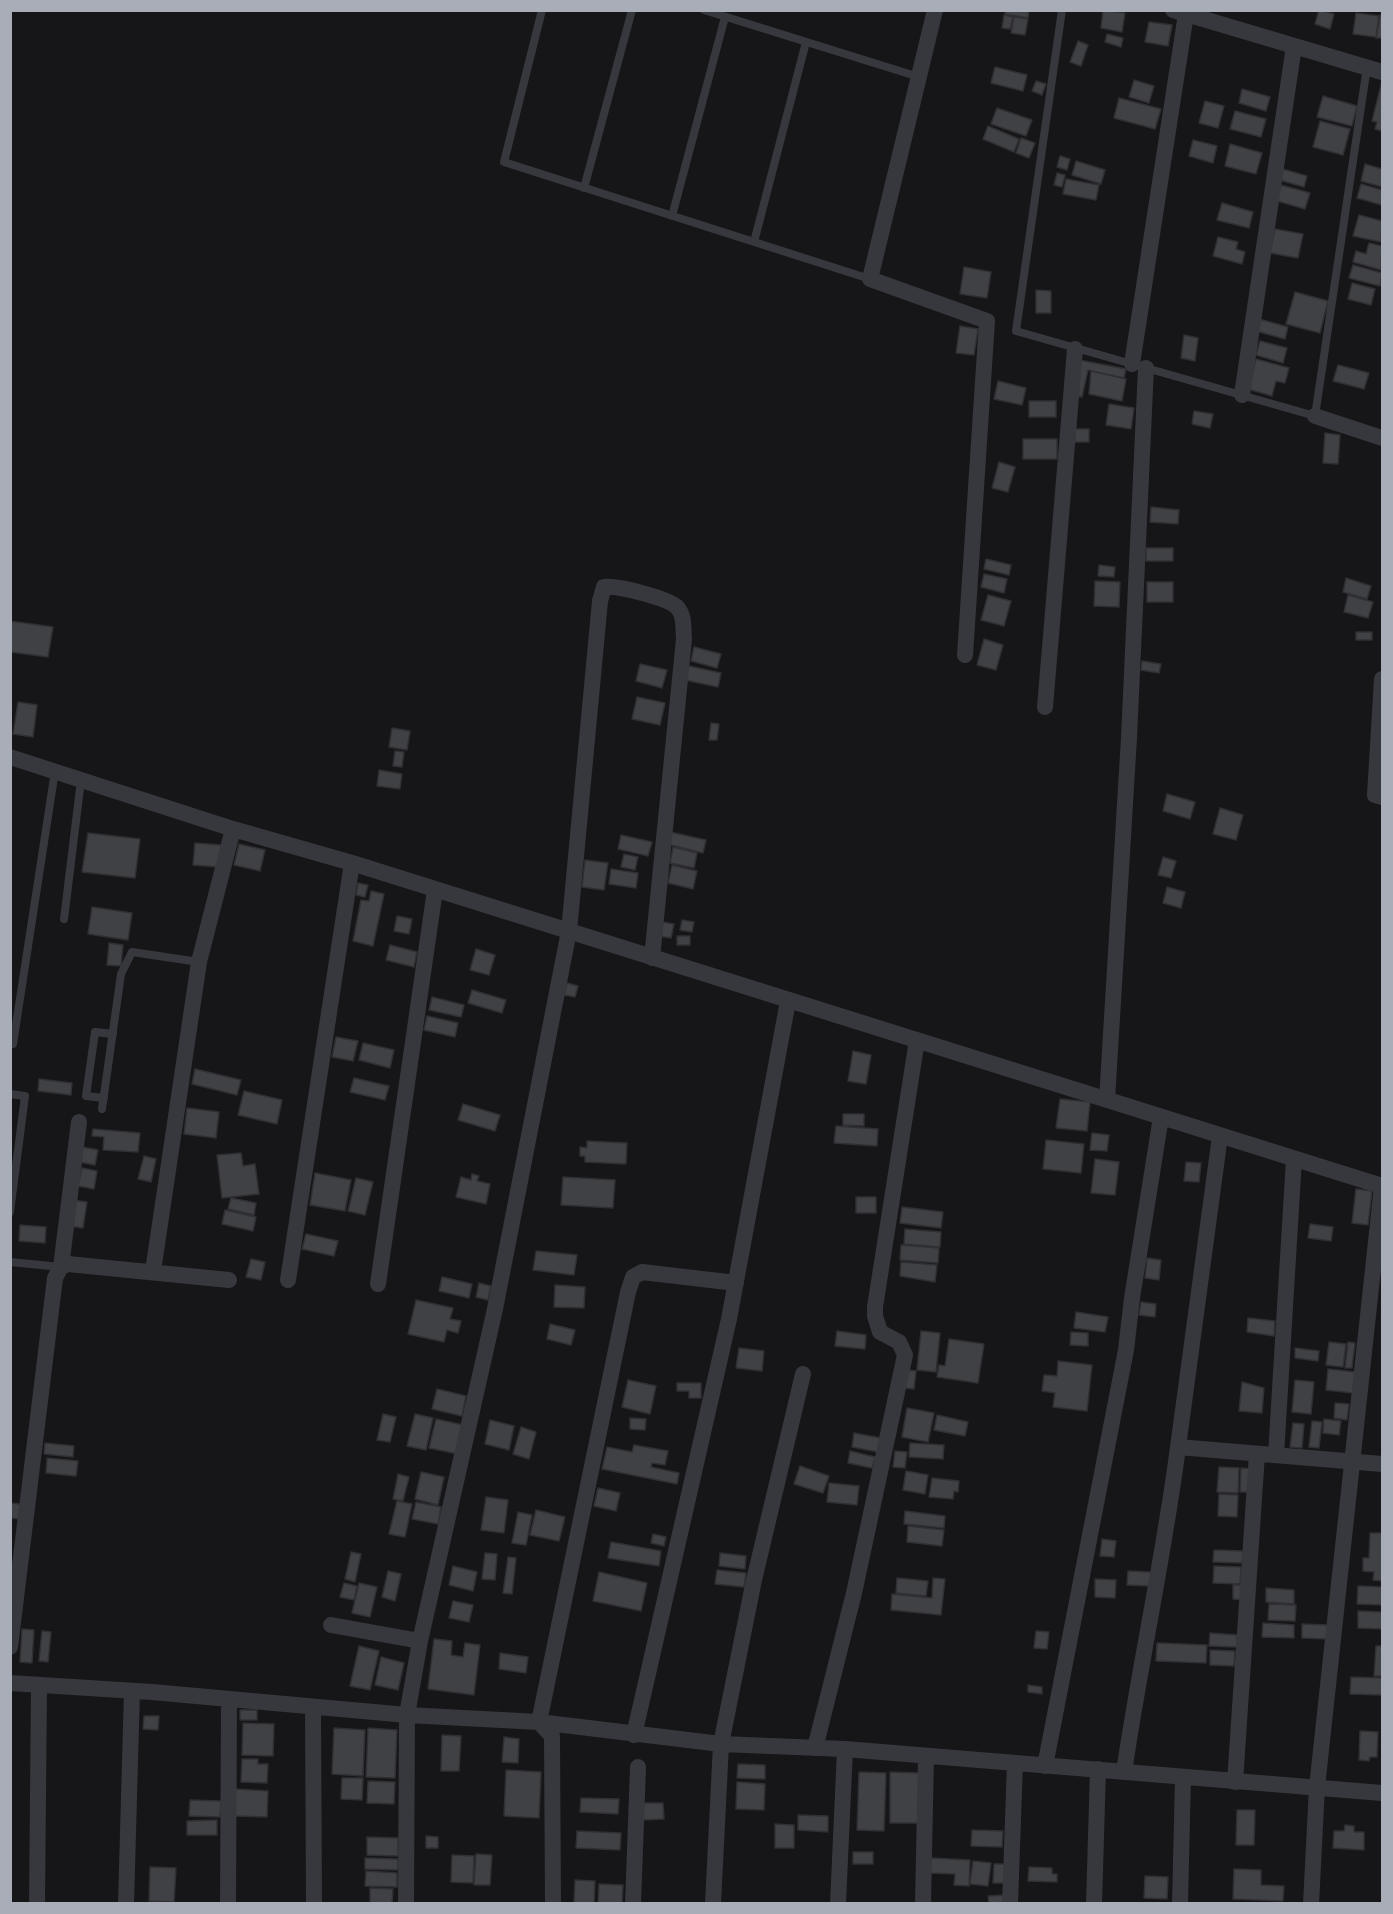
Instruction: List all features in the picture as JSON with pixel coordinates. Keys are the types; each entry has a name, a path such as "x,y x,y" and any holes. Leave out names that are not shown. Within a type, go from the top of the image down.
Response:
{"street":[{"path":"935,10 870,279 987,321 965,655"},
{"path":"1107,1100 1129,738 1139,366 1180,13 1375,70"},
{"path":"1242,395 1294,46"},
{"path":"1045,708 1075,349"},
{"path":"1315,416 1383,438"},
{"path":"406,1904 407,1715 420,1641 495,1309 569,931 600,601 604,587 615,585 676,606 683,616 684,639 652,958"},
{"path":"1383,679 1375,795 1383,797"},
{"path":"10,757 233,829 352,863 1382,1186 1317,1787 1311,1904"},
{"path":"153,1271 199,962 233,829"},
{"path":"288,1281 352,863"},
{"path":"378,1284 435,890"},
{"path":"634,1736 736,1283 788,1001"},
{"path":"815,1748 854,1593 905,1355 899,1342 880,1332 874,1316 917,1040"},
{"path":"1045,1766 1126,1350 1132,1298 1161,1118"},
{"path":"10,1647 55,1278 61,1267 79,1122"},
{"path":"1124,1772 1136,1688 1169,1516 1220,1136"},
{"path":"1276,1455 1294,1159"},
{"path":"61,1267 68,1264 229,1280"},
{"path":"539,1722 591,1465 633,1277 642,1272 736,1283"},
{"path":"713,1904 721,1744 754,1580 802,1374"},
{"path":"1178,1447 1383,1464"},
{"path":"1235,1782 1257,1454"},
{"path":"331,1625 420,1641"},
{"path":"10,1683 132,1691 407,1715 539,1722 634,1736 721,1744 845,1749 1383,1794"},
{"path":"37,1904 39,1685"},
{"path":"126,1904 132,1691"},
{"path":"228,1904 229,1700"},
{"path":"313,1708 314,1904"},
{"path":"539,1722 552,1736 553,1904"},
{"path":"838,1904 845,1749"},
{"path":"922,1904 926,1756"},
{"path":"1010,1904 1015,1763"},
{"path":"633,1904 638,1767"},
{"path":"1094,1904 1098,1769"},
{"path":"1180,1904 1183,1777"}],"lane":[{"path":"542,10 504,162 870,279"},
{"path":"584,188 632,10"},
{"path":"704,10 919,77"},
{"path":"1062,10 1017,332 1315,416 1375,70"},
{"path":"672,216 725,17"},
{"path":"754,242 806,42"},
{"path":"13,1044 55,771"},
{"path":"64,919 81,779"},
{"path":"102,1109 121,974 132,952 199,962"},
{"path":"104,1098 86,1096 95,1032 112,1034"},
{"path":"10,1094 25,1096 14,1159 10,1212"},
{"path":"10,1262 61,1267"}],"building":[{"path":"1005,10 1029,10 1028,18 1005,14"},
{"path":"1103,10 1125,13 1122,32 1101,28"},
{"path":"1319,10 1334,14 1330,29 1315,24"},
{"path":"1356,13 1379,16 1376,37 1353,34"},
{"path":"1004,15 1013,17 1010,29 1002,28"},
{"path":"1380,15 1382,15 1382,38 1376,38"},
{"path":"1014,17 1028,19 1025,35 1011,33"},
{"path":"1149,22 1172,25 1168,46 1145,42"},
{"path":"1107,34 1123,38 1121,47 1105,42"},
{"path":"1078,41 1088,45 1081,66 1070,62"},
{"path":"995,67 1027,75 1023,91 991,83"},
{"path":"1134,80 1154,86 1149,103 1129,97"},
{"path":"1036,81 1046,84 1042,95 1032,91"},
{"path":"1382,81 1382,131 1375,129 1377,122 1372,121"},
{"path":"1242,89 1270,97 1266,111 1239,103"},
{"path":"1323,96 1357,106 1352,126 1317,117"},
{"path":"1119,98 1161,109 1155,129 1114,118"},
{"path":"1205,101 1224,106 1218,128 1199,123"},
{"path":"997,108 1032,120 1026,136 991,124"},
{"path":"1235,111 1266,119 1261,137 1230,129"},
{"path":"1320,121 1350,129 1343,155 1313,147"},
{"path":"988,126 1019,139 1014,152 983,139"},
{"path":"1021,138 1035,143 1029,158 1016,153"},
{"path":"1193,140 1217,146 1213,163 1189,156"},
{"path":"1230,144 1262,153 1256,174 1225,166"},
{"path":"1060,156 1070,159 1067,170 1057,167"},
{"path":"1076,161 1105,170 1101,184 1072,175"},
{"path":"1365,164 1382,169 1382,187 1361,181"},
{"path":"1279,168 1307,176 1304,187 1276,179"},
{"path":"1057,173 1065,175 1062,187 1054,185"},
{"path":"1066,179 1099,185 1096,200 1063,194"},
{"path":"1361,184 1382,190 1382,205 1357,198"},
{"path":"1281,185 1310,193 1305,209 1277,201"},
{"path":"1222,203 1253,212 1249,228 1217,220"},
{"path":"1359,215 1382,221 1381,242 1353,236"},
{"path":"1275,229 1303,234 1298,258 1270,253"},
{"path":"1218,237 1238,242 1236,249 1245,252 1242,264 1213,256"},
{"path":"1369,243 1382,246 1381,270 1353,262 1356,251 1366,254"},
{"path":"1353,265 1382,273 1380,286 1349,278"},
{"path":"964,267 991,272 987,298 960,294"},
{"path":"1352,283 1375,289 1371,305 1348,299"},
{"path":"1036,290 1051,291 1051,313 1036,313"},
{"path":"1295,292 1328,301 1320,333 1286,324"},
{"path":"1259,319 1288,327 1285,339 1256,331"},
{"path":"960,326 978,329 974,355 956,353"},
{"path":"1184,335 1198,338 1195,361 1181,358"},
{"path":"1260,341 1287,348 1283,363 1256,355"},
{"path":"1256,359 1289,368 1285,383 1276,381 1272,396 1248,389"},
{"path":"1079,360 1126,369 1124,378 1088,370 1082,397 1072,395"},
{"path":"1338,365 1369,373 1364,389 1333,381"},
{"path":"1091,371 1126,379 1122,401 1089,394"},
{"path":"998,381 1026,388 1022,405 994,399"},
{"path":"1029,401 1056,401 1056,417 1029,417"},
{"path":"1109,404 1134,408 1131,429 1106,425"},
{"path":"1194,411 1213,414 1210,428 1192,424"},
{"path":"1075,429 1089,429 1089,442 1075,442"},
{"path":"1325,433 1340,435 1338,464 1323,463"},
{"path":"1023,439 1057,439 1057,459 1023,459"},
{"path":"999,462 1015,467 1008,492 992,488"},
{"path":"1151,507 1179,510 1178,524 1150,522"},
{"path":"1146,548 1173,548 1173,561 1146,561"},
{"path":"986,559 1011,565 1009,575 984,569"},
{"path":"1099,565 1115,567 1114,577 1098,576"},
{"path":"984,574 1007,579 1004,593 981,587"},
{"path":"1346,578 1371,586 1367,599 1343,592"},
{"path":"1095,581 1120,582 1119,607 1094,606"},
{"path":"1147,582 1173,582 1173,602 1147,602"},
{"path":"988,595 1011,601 1004,626 981,620"},
{"path":"1348,595 1373,602 1368,618 1344,612"},
{"path":"10,621 53,627 48,657 10,652"},
{"path":"1356,632 1372,632 1372,640 1356,640"},
{"path":"984,639 1003,645 996,670 977,665"},
{"path":"694,647 721,654 717,668 691,661"},
{"path":"1142,661 1161,664 1159,673 1141,670"},
{"path":"640,664 667,670 662,688 636,681"},
{"path":"689,666 721,673 718,687 685,680"},
{"path":"637,697 665,703 660,725 632,719"},
{"path":"18,702 37,705 33,737 13,734"},
{"path":"711,723 719,724 717,740 709,740"},
{"path":"392,728 410,731 407,750 389,747"},
{"path":"395,751 404,752 402,767 393,766"},
{"path":"379,770 402,774 400,789 377,786"},
{"path":"1167,794 1195,802 1190,819 1163,811"},
{"path":"1220,808 1243,815 1236,840 1213,834"},
{"path":"670,832 706,840 703,853 667,844"},
{"path":"88,833 140,839 135,878 82,872"},
{"path":"621,835 652,842 648,856 618,849"},
{"path":"195,843 221,845 219,867 193,865"},
{"path":"239,844 265,850 260,871 234,865"},
{"path":"673,847 697,853 694,868 670,863"},
{"path":"624,854 638,857 635,870 621,867"},
{"path":"1163,857 1176,861 1171,878 1158,875"},
{"path":"585,860 608,863 604,890 582,887"},
{"path":"672,865 697,871 693,889 668,883"},
{"path":"611,869 638,873 636,888 609,884"},
{"path":"358,883 368,885 365,897 356,895"},
{"path":"1167,887 1185,892 1181,908 1163,903"},
{"path":"371,891 384,894 373,946 353,941 361,900 369,901"},
{"path":"92,907 132,913 128,940 88,934"},
{"path":"397,916 412,919 409,934 394,931"},
{"path":"682,920 694,922 692,932 680,930"},
{"path":"662,922 674,924 671,938 659,936"},
{"path":"677,936 690,936 690,945 677,945"},
{"path":"109,943 123,945 121,966 107,965"},
{"path":"390,945 417,952 414,967 386,960"},
{"path":"476,949 495,955 489,975 470,970"},
{"path":"567,983 578,986 575,997 564,995"},
{"path":"472,990 506,1000 502,1013 468,1003"},
{"path":"432,997 464,1005 461,1017 429,1010"},
{"path":"427,1016 458,1023 455,1037 424,1030"},
{"path":"336,1037 358,1041 353,1061 332,1057"},
{"path":"363,1043 394,1050 390,1068 359,1060"},
{"path":"853,1051 871,1055 866,1084 848,1081"},
{"path":"195,1069 241,1080 237,1095 192,1084"},
{"path":"354,1078 389,1086 385,1100 350,1092"},
{"path":"39,1079 72,1083 71,1095 38,1091"},
{"path":"244,1091 282,1100 277,1124 238,1115"},
{"path":"1060,1099 1090,1102 1087,1131 1056,1128"},
{"path":"463,1104 500,1115 495,1131 458,1120"},
{"path":"187,1108 219,1112 216,1138 184,1134"},
{"path":"843,1114 864,1114 864,1126 843,1125"},
{"path":"836,1126 878,1129 877,1146 834,1143"},
{"path":"93,1129 140,1133 138,1152 103,1150 104,1137 92,1136"},
{"path":"1092,1133 1109,1135 1107,1151 1090,1150"},
{"path":"1046,1140 1084,1144 1081,1173 1043,1169"},
{"path":"587,1141 627,1143 626,1164 585,1162 585,1156 580,1156 580,1147 587,1148"},
{"path":"82,1147 98,1150 95,1165 79,1162"},
{"path":"241,1153 243,1166 255,1164 259,1194 222,1198 217,1155"},
{"path":"144,1156 156,1159 151,1182 138,1179"},
{"path":"1095,1159 1119,1162 1115,1195 1091,1193"},
{"path":"1186,1162 1201,1163 1199,1182 1184,1181"},
{"path":"82,1168 97,1171 94,1189 78,1186"},
{"path":"315,1173 351,1180 345,1211 310,1205"},
{"path":"472,1174 479,1176 477,1181 490,1184 486,1204 456,1197 461,1177 471,1180"},
{"path":"563,1177 615,1180 613,1208 561,1205"},
{"path":"356,1178 373,1182 365,1215 348,1211"},
{"path":"1356,1189 1372,1191 1368,1225 1352,1223"},
{"path":"856,1197 876,1197 876,1213 856,1213"},
{"path":"231,1198 256,1203 254,1215 228,1209"},
{"path":"72,1200 87,1202 83,1228 69,1226"},
{"path":"902,1207 943,1212 941,1228 900,1223"},
{"path":"225,1210 256,1217 253,1231 222,1224"},
{"path":"1310,1224 1333,1227 1331,1241 1308,1238"},
{"path":"20,1225 46,1227 45,1243 19,1241"},
{"path":"905,1229 941,1232 940,1247 904,1244"},
{"path":"306,1234 338,1241 334,1256 302,1249"},
{"path":"901,1245 939,1248 938,1263 900,1260"},
{"path":"536,1251 577,1255 574,1275 533,1270"},
{"path":"1147,1258 1161,1260 1159,1280 1145,1278"},
{"path":"251,1259 265,1262 261,1280 246,1277"},
{"path":"901,1262 937,1265 935,1282 900,1276"},
{"path":"442,1277 472,1284 469,1298 439,1291"},
{"path":"479,1283 491,1286 488,1300 476,1297"},
{"path":"555,1285 585,1287 584,1308 554,1307"},
{"path":"416,1300 453,1308 450,1319 461,1321 458,1333 447,1330 444,1342 408,1334"},
{"path":"1141,1302 1156,1304 1155,1317 1139,1315"},
{"path":"1076,1312 1108,1317 1105,1332 1074,1328"},
{"path":"1248,1318 1275,1321 1274,1336 1247,1332"},
{"path":"550,1324 575,1330 571,1345 547,1339"},
{"path":"837,1331 866,1335 865,1349 835,1346"},
{"path":"921,1331 940,1333 936,1372 917,1370"},
{"path":"1071,1332 1088,1333 1088,1346 1070,1345"},
{"path":"949,1339 984,1344 978,1383 937,1377 939,1365 945,1366"},
{"path":"1329,1342 1346,1344 1343,1367 1326,1365"},
{"path":"1348,1342 1355,1343 1352,1368 1345,1368"},
{"path":"739,1348 764,1351 762,1371 736,1368"},
{"path":"1295,1348 1319,1351 1318,1361 1295,1358"},
{"path":"1058,1361 1092,1365 1087,1411 1053,1407 1055,1393 1042,1391 1044,1375 1057,1376"},
{"path":"1328,1369 1356,1372 1353,1393 1326,1390"},
{"path":"907,1370 916,1371 914,1389 905,1388"},
{"path":"628,1380 656,1386 650,1414 622,1407"},
{"path":"1295,1380 1314,1382 1311,1414 1292,1412"},
{"path":"1242,1382 1264,1388 1262,1413 1239,1411"},
{"path":"677,1383 701,1383 701,1398 689,1398 689,1391 677,1391"},
{"path":"437,1389 466,1396 462,1416 432,1409"},
{"path":"1335,1403 1349,1404 1347,1420 1334,1418"},
{"path":"907,1408 934,1413 928,1442 902,1437"},
{"path":"383,1414 396,1417 390,1442 377,1440"},
{"path":"415,1414 433,1418 426,1450 407,1446"},
{"path":"937,1415 968,1422 965,1436 934,1430"},
{"path":"630,1418 646,1419 645,1430 630,1429"},
{"path":"436,1419 463,1425 458,1454 429,1448"},
{"path":"1324,1419 1341,1421 1339,1435 1323,1433"},
{"path":"490,1420 514,1426 509,1450 485,1444"},
{"path":"1312,1421 1322,1422 1319,1448 1309,1447"},
{"path":"1293,1423 1304,1424 1302,1448 1290,1447"},
{"path":"521,1427 536,1432 529,1459 513,1454"},
{"path":"854,1433 881,1438 878,1452 852,1447"},
{"path":"45,1443 74,1446 73,1457 44,1454"},
{"path":"910,1443 944,1445 943,1459 909,1457"},
{"path":"634,1445 668,1451 665,1465 652,1463 651,1467 679,1473 677,1484 602,1469 607,1447 632,1452"},
{"path":"850,1451 875,1457 872,1468 848,1463"},
{"path":"895,1451 907,1452 905,1468 893,1467"},
{"path":"47,1458 78,1461 76,1476 46,1473"},
{"path":"800,1466 829,1476 823,1493 794,1484"},
{"path":"1219,1467 1239,1468 1238,1493 1217,1492"},
{"path":"1241,1468 1253,1469 1252,1492 1240,1492"},
{"path":"906,1471 928,1475 925,1494 903,1490"},
{"path":"421,1472 444,1477 438,1505 415,1499"},
{"path":"398,1474 409,1477 403,1501 393,1499"},
{"path":"932,1478 959,1481 958,1492 954,1491 953,1499 929,1497"},
{"path":"829,1483 859,1486 857,1505 827,1502"},
{"path":"598,1488 620,1493 616,1511 594,1506"},
{"path":"1219,1494 1238,1495 1237,1517 1218,1516"},
{"path":"486,1497 508,1500 504,1533 481,1530"},
{"path":"397,1501 412,1504 405,1537 389,1534"},
{"path":"416,1502 441,1507 438,1524 412,1519"},
{"path":"10,1503 20,1504 19,1519 10,1518"},
{"path":"536,1510 565,1517 559,1541 530,1535"},
{"path":"905,1511 945,1516 944,1528 904,1524"},
{"path":"518,1512 532,1515 526,1545 512,1543"},
{"path":"908,1526 944,1530 942,1546 907,1542"},
{"path":"1370,1533 1382,1533 1382,1581 1373,1580 1374,1572 1363,1571 1363,1558 1369,1558"},
{"path":"653,1534 666,1537 664,1546 651,1543"},
{"path":"1102,1539 1116,1541 1114,1557 1100,1556"},
{"path":"611,1542 661,1551 659,1566 608,1558"},
{"path":"1214,1550 1243,1551 1242,1563 1213,1562"},
{"path":"351,1552 361,1554 355,1582 345,1579"},
{"path":"485,1553 497,1554 495,1580 482,1579"},
{"path":"720,1553 746,1556 745,1569 719,1566"},
{"path":"508,1557 516,1558 512,1594 503,1593"},
{"path":"453,1566 477,1572 473,1591 449,1585"},
{"path":"1214,1566 1241,1567 1240,1584 1213,1583"},
{"path":"717,1570 746,1573 744,1587 715,1584"},
{"path":"388,1571 401,1574 395,1601 382,1597"},
{"path":"1128,1571 1151,1572 1150,1586 1127,1585"},
{"path":"599,1572 647,1583 641,1611 593,1601"},
{"path":"897,1578 928,1581 926,1596 896,1593"},
{"path":"933,1578 945,1579 941,1615 891,1610 892,1594 932,1598"},
{"path":"1095,1579 1116,1580 1115,1598 1095,1597"},
{"path":"344,1583 357,1586 354,1600 340,1597"},
{"path":"359,1583 377,1587 370,1617 352,1613"},
{"path":"1233,1585 1245,1585 1245,1600 1233,1599"},
{"path":"1358,1586 1382,1587 1382,1605 1357,1604"},
{"path":"1266,1588 1294,1590 1294,1604 1266,1602"},
{"path":"453,1601 473,1605 469,1622 449,1618"},
{"path":"1269,1604 1296,1605 1295,1621 1268,1620"},
{"path":"1358,1611 1382,1612 1382,1629 1358,1628"},
{"path":"1263,1623 1294,1625 1294,1638 1262,1637"},
{"path":"1302,1624 1327,1625 1327,1639 1302,1638"},
{"path":"22,1629 34,1630 32,1663 20,1662"},
{"path":"42,1631 51,1632 48,1662 39,1661"},
{"path":"1036,1631 1049,1632 1047,1649 1034,1648"},
{"path":"1210,1633 1237,1635 1237,1647 1209,1646"},
{"path":"434,1639 452,1641 451,1655 463,1657 465,1643 480,1645 474,1695 428,1689"},
{"path":"1157,1643 1207,1645 1206,1663 1156,1661"},
{"path":"359,1646 379,1651 370,1690 350,1686"},
{"path":"1376,1646 1382,1646 1382,1676 1374,1676"},
{"path":"1210,1650 1235,1651 1234,1666 1210,1665"},
{"path":"500,1653 528,1657 526,1673 499,1669"},
{"path":"381,1657 404,1663 398,1690 375,1685"},
{"path":"1351,1677 1382,1678 1382,1695 1350,1694"},
{"path":"1028,1685 1042,1687 1042,1694 1028,1692"},
{"path":"240,1710 257,1710 257,1720 240,1720"},
{"path":"144,1716 159,1716 158,1730 143,1729"},
{"path":"243,1723 274,1724 273,1756 242,1755"},
{"path":"334,1728 365,1730 363,1776 332,1774"},
{"path":"368,1728 397,1730 395,1778 366,1777"},
{"path":"1360,1731 1378,1732 1377,1757 1370,1757 1369,1761 1359,1760"},
{"path":"442,1735 461,1736 459,1771 441,1771"},
{"path":"504,1737 519,1739 518,1763 502,1762"},
{"path":"242,1759 258,1759 258,1764 268,1764 267,1783 241,1782"},
{"path":"738,1764 765,1765 765,1779 737,1778"},
{"path":"506,1770 541,1772 539,1818 504,1816"},
{"path":"859,1772 886,1773 884,1831 857,1830"},
{"path":"890,1772 919,1773 919,1823 890,1823"},
{"path":"342,1778 363,1778 362,1800 341,1799"},
{"path":"368,1781 395,1782 394,1804 367,1803"},
{"path":"737,1782 765,1784 764,1810 736,1809"},
{"path":"235,1789 268,1791 267,1817 234,1816"},
{"path":"581,1798 619,1799 618,1814 580,1812"},
{"path":"190,1800 221,1801 220,1817 189,1816"},
{"path":"640,1803 663,1803 664,1819 641,1820"},
{"path":"1237,1810 1255,1810 1254,1845 1236,1845"},
{"path":"798,1815 828,1816 828,1832 798,1830"},
{"path":"217,1820 217,1835 187,1835 187,1821"},
{"path":"775,1824 794,1825 794,1848 775,1848"},
{"path":"1345,1825 1354,1826 1354,1832 1364,1832 1364,1850 1333,1848 1334,1831 1344,1831"},
{"path":"972,1830 1003,1831 1002,1847 971,1846"},
{"path":"577,1831 621,1833 620,1850 576,1848"},
{"path":"426,1836 438,1837 438,1848 426,1848"},
{"path":"367,1837 398,1838 398,1856 367,1855"},
{"path":"853,1852 873,1852 873,1864 853,1864"},
{"path":"476,1854 492,1855 490,1885 474,1885"},
{"path":"452,1855 474,1856 473,1883 451,1882"},
{"path":"365,1858 398,1859 398,1870 365,1869"},
{"path":"931,1858 970,1860 969,1886 954,1885 955,1874 930,1873"},
{"path":"973,1861 991,1863 988,1886 970,1884"},
{"path":"994,1864 1007,1864 1006,1883 993,1883"},
{"path":"150,1867 176,1868 174,1902 149,1901"},
{"path":"1029,1867 1052,1868 1052,1874 1057,1874 1057,1882 1028,1881"},
{"path":"1234,1869 1261,1870 1261,1885 1284,1886 1283,1901 1233,1899"},
{"path":"366,1871 397,1873 397,1887 365,1886"},
{"path":"1145,1876 1168,1877 1167,1899 1144,1898"},
{"path":"575,1880 595,1881 594,1904 574,1904"},
{"path":"599,1884 623,1885 622,1904 598,1904"},
{"path":"370,1888 393,1889 392,1904 370,1904"},
{"path":"1004,1895 1004,1904 989,1904 988,1896"}]}
